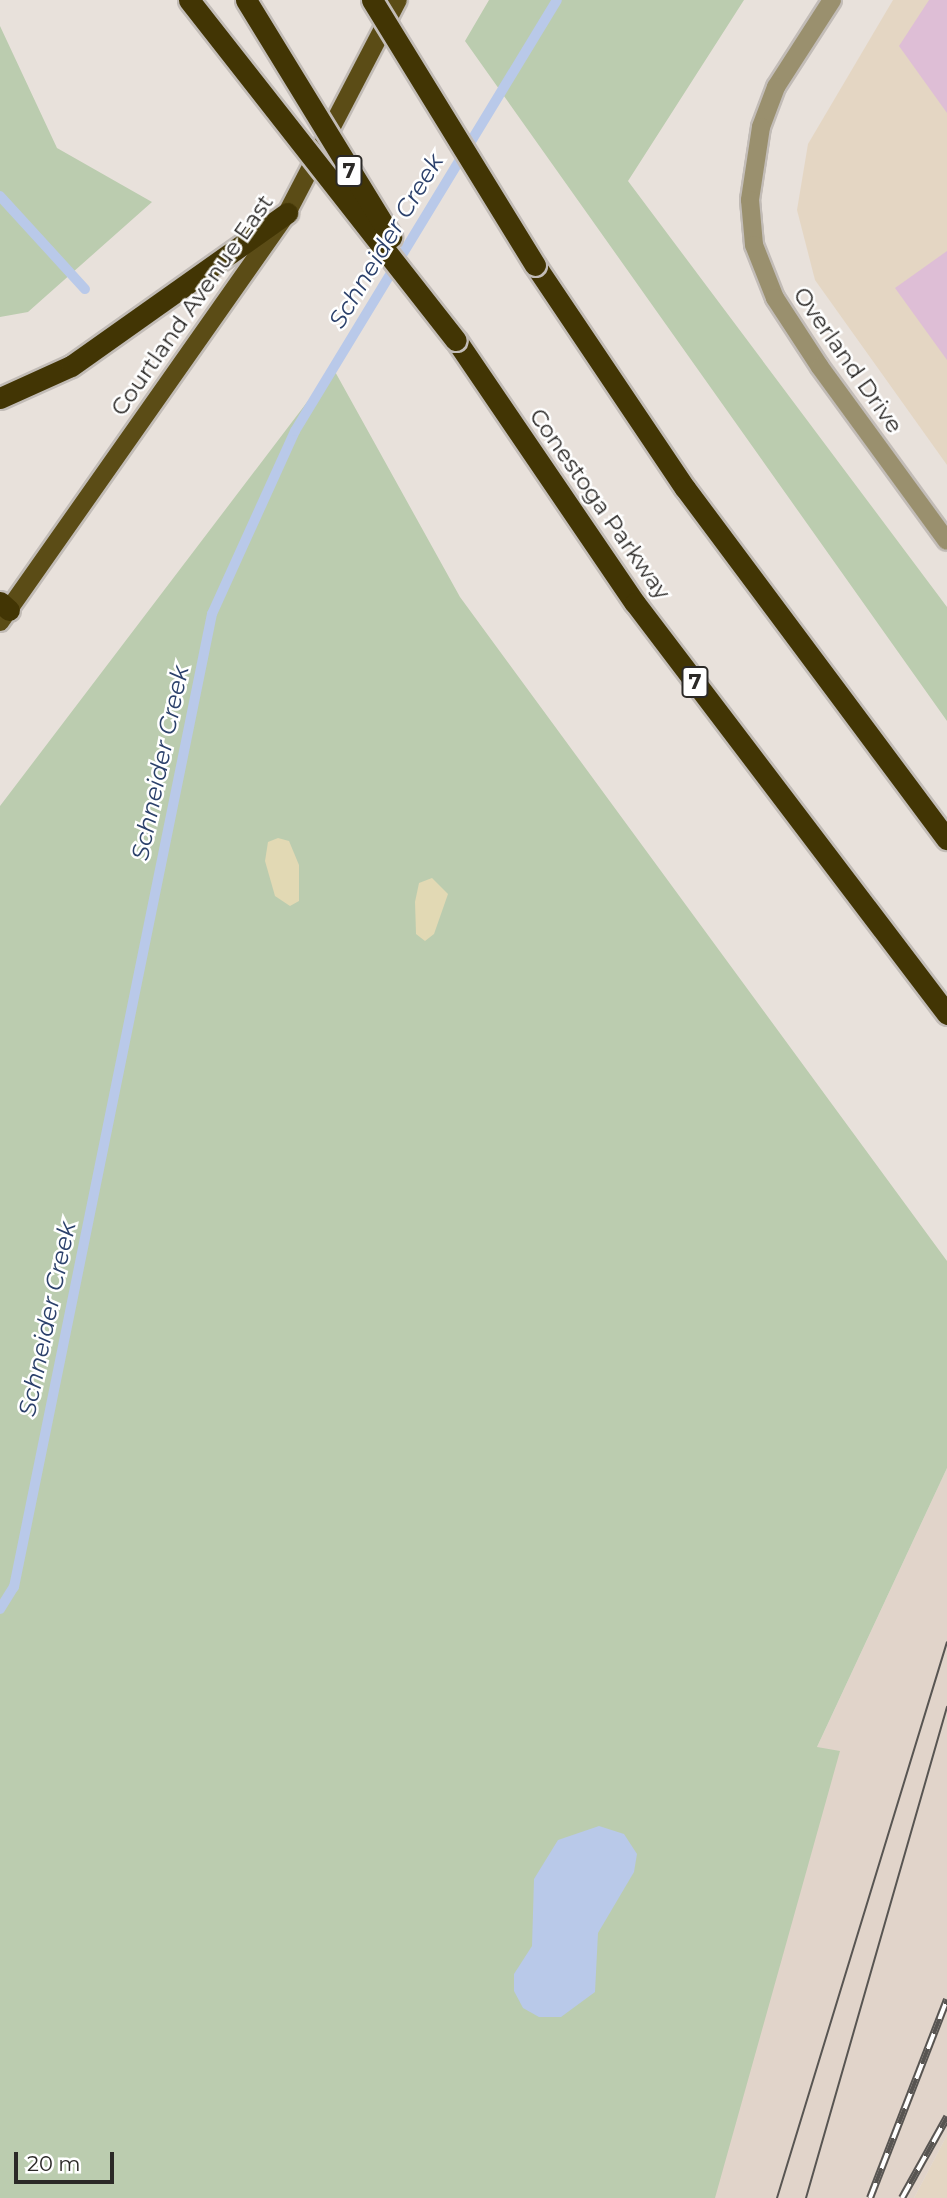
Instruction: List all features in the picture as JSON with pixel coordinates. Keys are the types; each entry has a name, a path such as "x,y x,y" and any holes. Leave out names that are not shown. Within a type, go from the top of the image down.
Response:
{"highway":[{"path":"189,0 456,340"},
{"name":"Conestoga Parkway","path":"246,0 456,340 635,603 947,1014"},
{"path":"372,0 535,265 685,488 947,839"},
{"path":"0,398 71,366 287,213"}],"main road":[{"name":"Courtland Avenue East","path":"3,611 287,213 398,0"}],"street":[{"name":"Overland Drive","path":"832,0 776,86 761,127 750,200 754,245 775,298 947,541"}],"shaded area":[{"path":"893,0 947,0 947,465 815,280 797,210 808,144"},
{"path":"947,1468 947,2135 914,2198 607,2198"},
{"path":"947,2135 947,2198 914,2198"}],"green space":[{"path":"489,0 744,0 628,181 947,607 947,721 465,41"},
{"path":"0,26 57,148 152,202 28,312 0,317"},
{"path":"333,368 460,597 947,1261 947,1468 817,1747 840,1751 715,2198 0,2198 0,806"}],"sand":[{"path":"278,838 289,841 299,865 299,901 290,906 275,896 265,861 268,842"},
{"path":"432,878 448,894 434,934 425,941 416,934 415,902 419,883"}],"water":[{"path":"599,1826 624,1834 637,1854 634,1872 598,1933 595,1992 561,2017 539,2017 523,2008 514,1991 514,1974 532,1946 534,1879 558,1840"}],"building":[{"path":"929,0 947,0 947,113 899,46"},
{"path":"947,251 947,360 895,288"}],"waterway":[{"name":"Schneider Creek","path":"0,1609 14,1587 212,614 295,431 557,0"},
{"path":"0,196 85,289"}],"tram line":[{"path":"777,2198 947,1642"},
{"path":"806,2198 947,1707"}],"railway":[{"path":"870,2198 947,1999"},
{"path":"902,2198 947,2117"}]}
